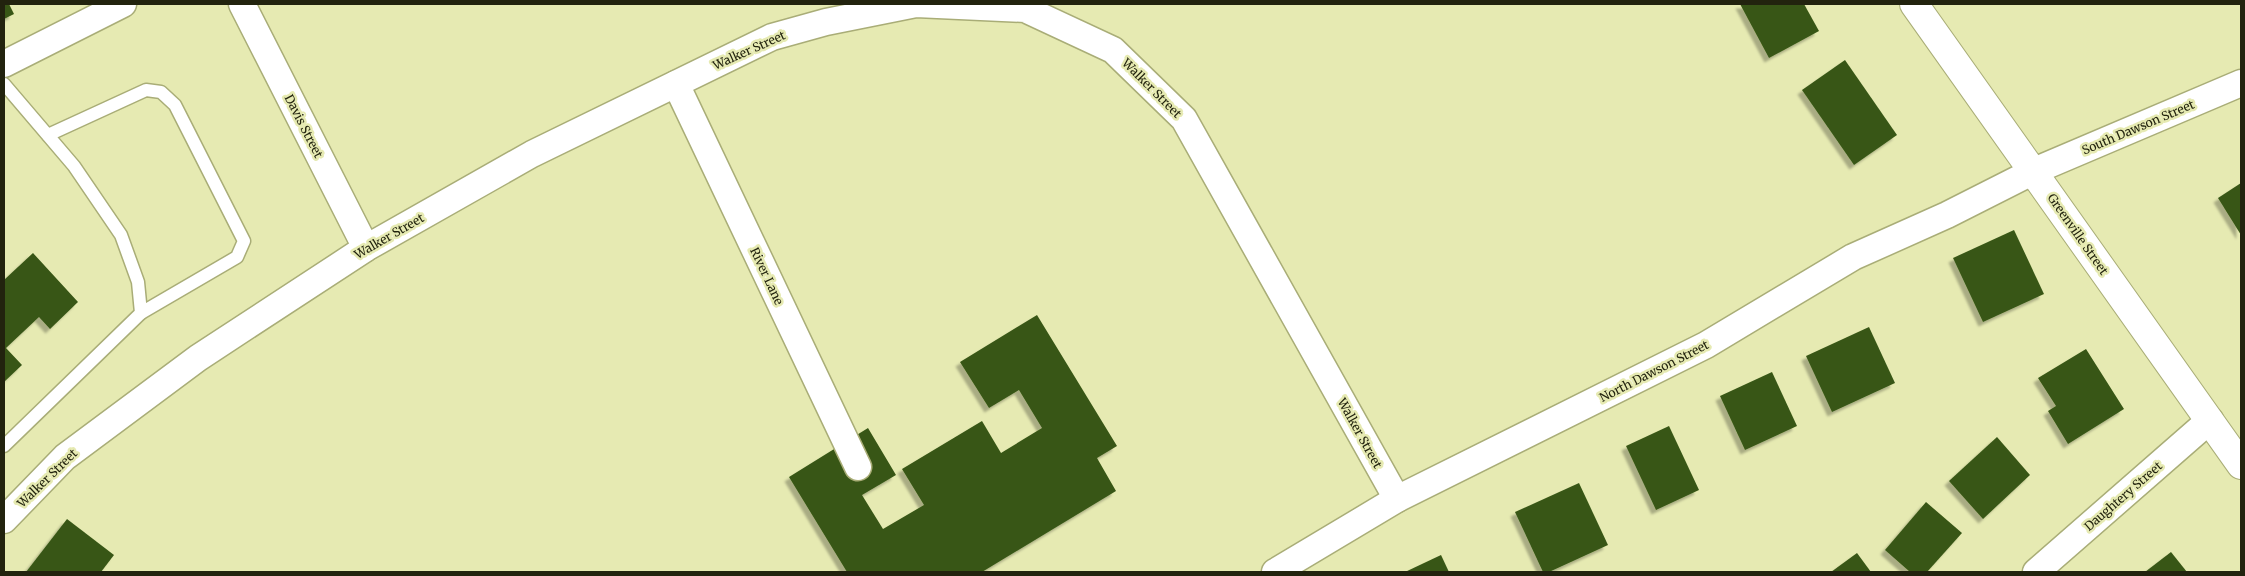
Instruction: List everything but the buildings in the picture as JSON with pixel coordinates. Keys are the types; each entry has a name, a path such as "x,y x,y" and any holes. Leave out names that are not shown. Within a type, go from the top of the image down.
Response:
{"street":[{"path":"4,64 124,4"},
{"name":"Davis Street","path":"242,4 366,248"},
{"name":"Walker Street","path":"4,520 73,451 198,358 366,248 532,154 772,37 826,22 916,4 1024,9 1113,50 1184,119 1397,499"},
{"name":"Greenville Street","path":"1914,4 2241,464"},
{"name":"South Dawson Street","path":"2034,171 2241,82"},
{"name":"River Lane","path":"676,84 858,467"},
{"name":"North Dawson Street","path":"1276,572 1397,499 1706,345 1853,256 1947,214 2034,171"},
{"name":"Daughtery Street","path":"2036,572 2210,420"}],"lane":[{"path":"4,84 74,166 121,235 138,282 141,313"},
{"path":"4,446 141,313 237,257 244,241 175,105 162,92 146,90 48,135"}]}
